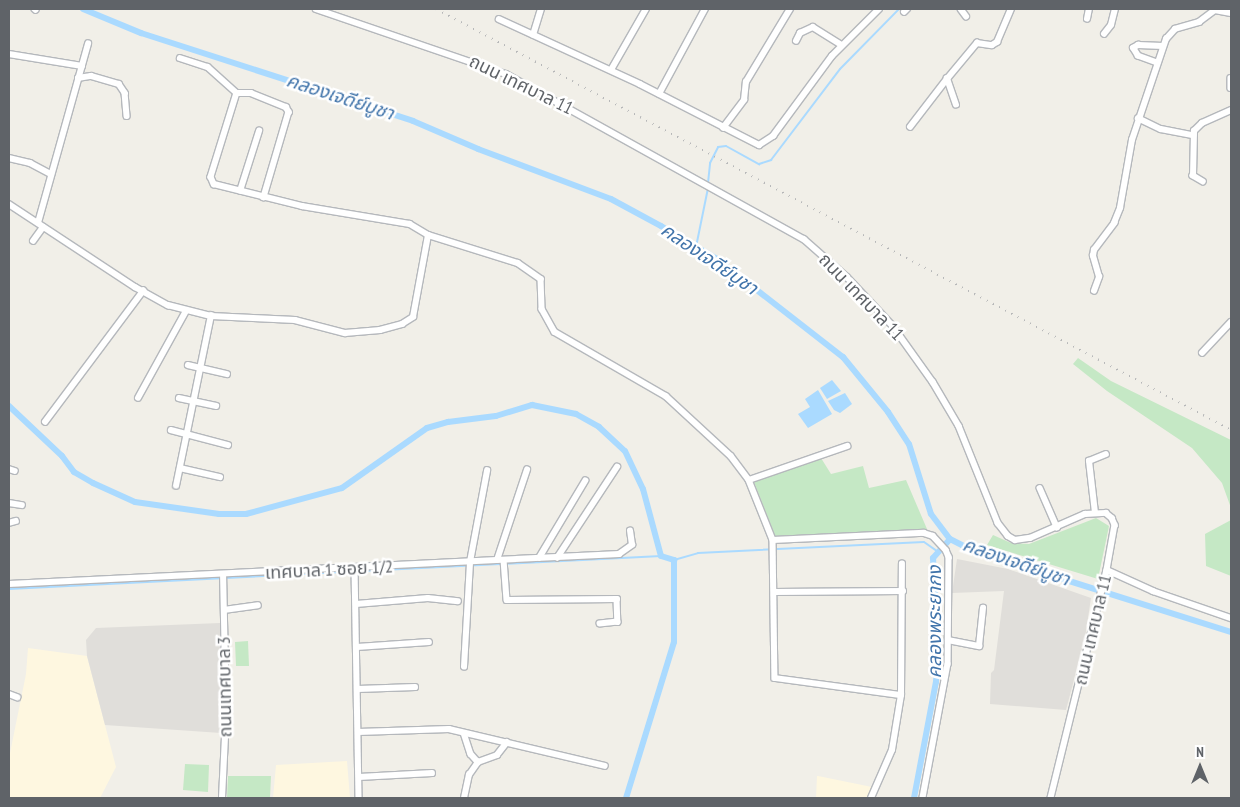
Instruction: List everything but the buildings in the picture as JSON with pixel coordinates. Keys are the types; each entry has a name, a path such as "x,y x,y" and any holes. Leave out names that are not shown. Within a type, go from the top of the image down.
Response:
{"street":[{"name":"ถนน เทศบาล 11","path":"316,9 496,69 716,188 804,239 847,277 893,326 959,426 1003,530 1019,540 1095,513 1106,513 1115,525 1106,573 1051,798"},
{"path":"534,35 541,9"},
{"path":"612,70 646,9"},
{"path":"659,94 705,9"},
{"path":"723,128 744,100 746,82 790,9"},
{"path":"499,19 612,70 749,142 766,143 842,45 879,9"},
{"path":"961,9 966,16"},
{"path":"910,127 977,43 992,45 997,42 1011,9"},
{"path":"1087,19 1089,9"},
{"path":"1104,34 1111,25 1115,9"},
{"path":"1094,292 1099,276 1093,256 1094,250 1114,223 1120,208 1138,118 1163,46 1175,30 1199,22 1215,10 1231,13"},
{"path":"796,41 800,33 813,27 842,45"},
{"path":"33,241 40,225 51,174 88,44"},
{"path":"1157,63 1138,56 1133,48 1138,45 1163,46"},
{"path":"9,54 82,66"},
{"path":"180,58 208,67 237,93 251,93 286,108 289,112 264,197"},
{"path":"78,78 91,76 118,84 125,93 126,116"},
{"path":"1231,78 1231,88"},
{"path":"947,79 956,104"},
{"path":"237,93 211,177 214,184 264,197 410,224 428,235 477,248 536,273 543,286 545,319 555,332 666,396 731,456 749,480 773,542 775,678 901,695"},
{"path":"1203,182 1193,176 1193,134 1198,125 1231,110"},
{"path":"1138,118 1161,128 1193,134"},
{"path":"240,191 259,131"},
{"path":"9,158 30,163 51,174"},
{"path":"9,204 143,291 186,311 211,316 295,320 345,333 402,324 413,317 428,235"},
{"path":"45,422 143,291"},
{"path":"138,398 186,311"},
{"path":"176,486 211,316"},
{"path":"1202,353 1231,322"},
{"path":"188,365 227,374"},
{"path":"179,398 216,406"},
{"path":"172,430 228,445"},
{"path":"749,480 847,446"},
{"path":"1095,513 1089,461 1106,454"},
{"path":"557,558 617,467"},
{"path":"180,468 220,477"},
{"path":"528,470 501,560 507,600 618,599 618,622 600,624"},
{"path":"464,667 470,562 487,471"},
{"path":"539,558 585,482"},
{"path":"1040,488 1057,527"},
{"path":"9,504 22,505"},
{"path":"9,523 16,521"},
{"name":"เทศบาล 1 ซอย 1/2","path":"9,584 557,558 626,552 632,545 630,530"},
{"path":"773,542 918,533 933,536 946,550 947,679 923,798"},
{"path":"871,798 892,750 901,695 902,564"},
{"path":"355,568 360,798"},
{"path":"1106,573 1231,618"},
{"name":"ถนนเทศบาล 3","path":"222,798 226,715 223,575"},
{"path":"774,592 903,592"},
{"path":"356,604 428,598 458,601"},
{"path":"224,610 258,605"},
{"path":"948,640 979,646 983,608"},
{"path":"357,647 429,642"},
{"path":"358,689 415,686"},
{"path":"9,694 17,697"},
{"path":"358,732 449,729 605,766"},
{"path":"464,733 471,754 478,762"},
{"path":"464,798 469,775 478,762 497,755 507,742"},
{"path":"359,777 432,773"}],"shaded area":[{"path":"957,559 1008,569 1091,598 1085,638 1066,710 990,704 991,673 994,670 1004,591 952,593"},
{"path":"220,623 221,733 105,725 87,656 86,640 96,628"},
{"path":"28,648 87,656 116,767 100,798 9,798 9,758 26,674"},
{"path":"347,761 350,798 273,798 276,765"},
{"path":"817,776 872,787 867,798 816,798"}],"green space":[{"path":"1078,358 1111,381 1231,440 1231,508 1222,483 1192,448 1107,391 1073,364"},
{"path":"821,458 831,474 863,466 869,488 906,480 927,529 776,538 754,482"},
{"path":"1096,518 1109,526 1098,579 987,545 993,535 1011,543 1029,544"},
{"path":"1231,520 1231,576 1206,566 1205,534"},
{"path":"248,641 249,666 236,666 235,642"},
{"path":"185,764 209,765 208,792 183,790"},
{"path":"228,776 271,776 270,798 227,798"}],"water":[{"path":"832,380 841,391 827,399 820,388"},
{"path":"818,390 832,414 808,428 798,414 810,407 805,399"},
{"path":"845,393 852,404 840,413 834,410 828,401"}],"waterway":[{"name":"คลองเจดีย์บูชา","path":"83,9 141,33 413,121 478,149 611,199 661,226 717,259 843,357 888,412 909,444 931,514 950,539 974,551 1231,632"},
{"path":"708,183 710,163 718,147 726,146 759,164 771,160 840,69 899,9"},
{"path":"696,247 708,188"},
{"path":"9,406 62,456 74,472 93,483 135,502 219,514 246,514 342,488 427,428 448,422 496,416 532,405 576,414 599,427 625,451 643,489 661,556 674,560 674,642 626,798"},
{"name":"คลองพระยากง","path":"914,798 936,682 938,653 933,558 950,539"},
{"path":"674,560 698,553 924,542 937,551"},
{"path":"9,589 661,556"}],"railway":[{"path":"436,9 1231,430"}]}
